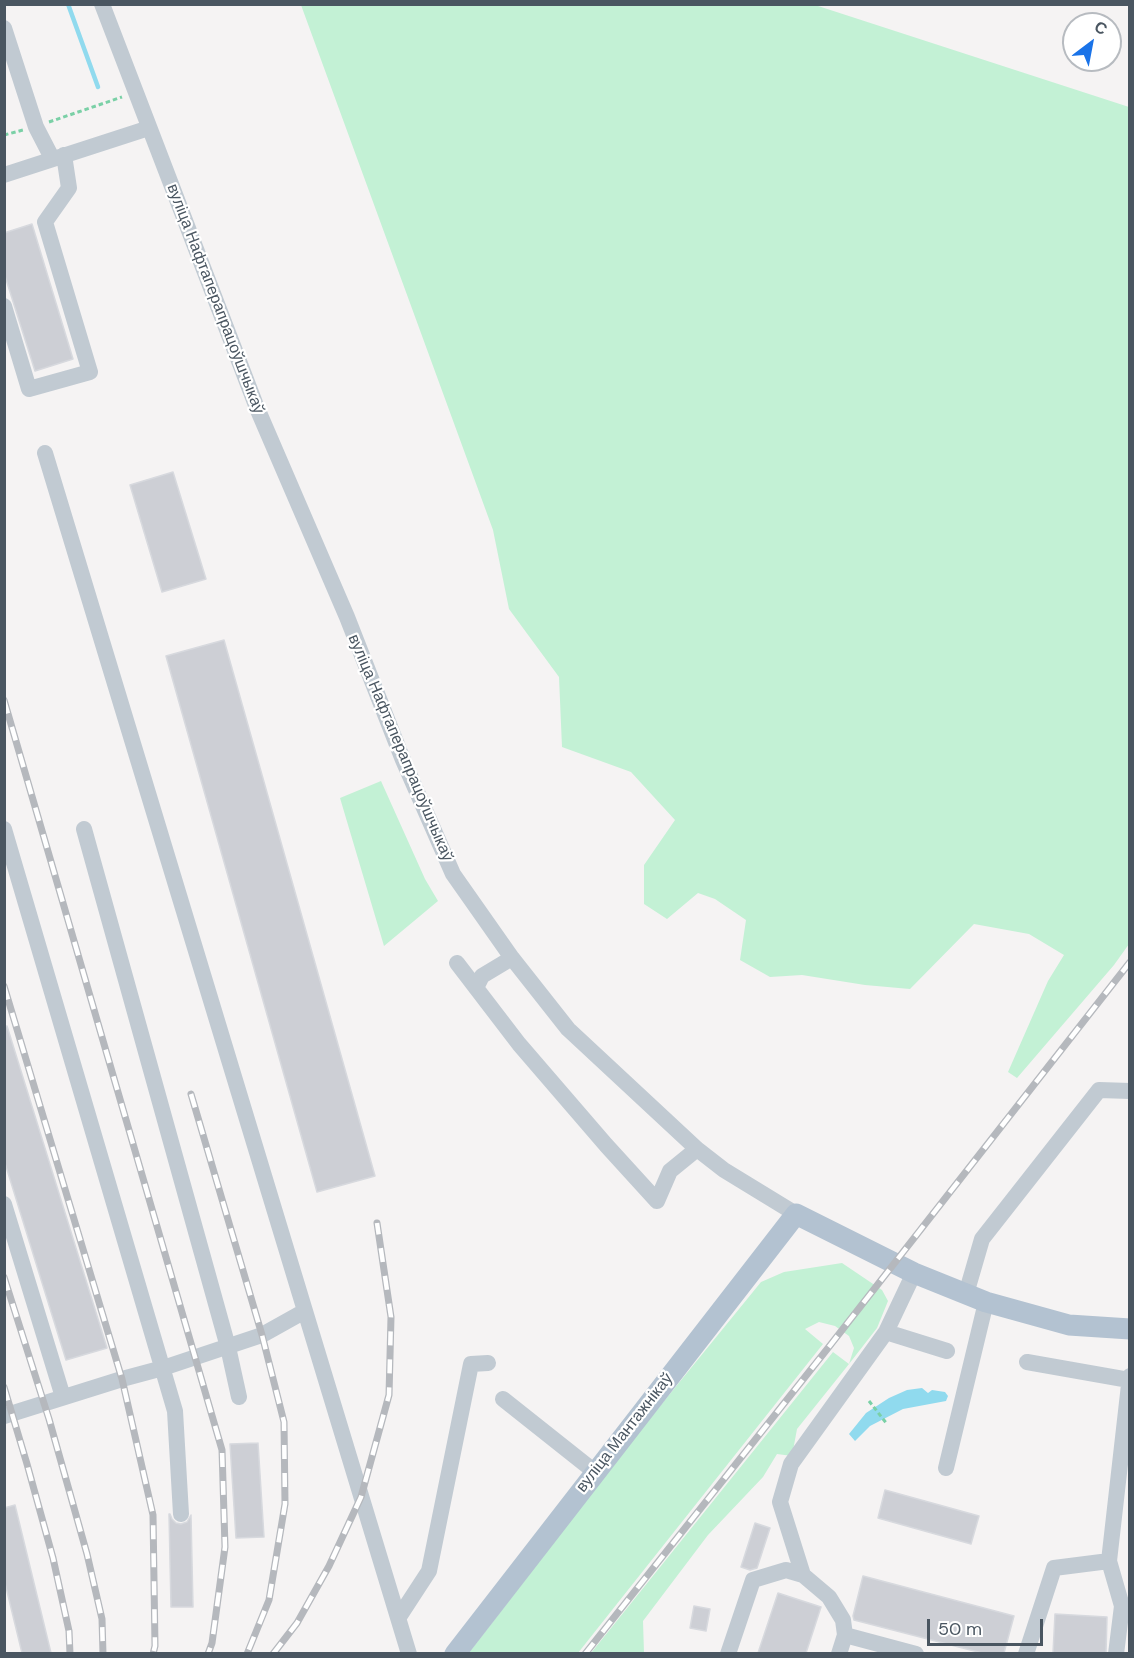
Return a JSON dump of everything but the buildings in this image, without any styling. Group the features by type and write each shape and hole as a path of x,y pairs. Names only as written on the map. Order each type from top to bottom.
{"main road":[{"name":"вуліца Нафтаперапрацоўшчыкаў","path":"796,1214 914,1273 986,1302 1069,1325 1130,1329"},
{"name":"вуліца Мантажнікаў","path":"455,1653 796,1214"}],"street":[{"name":"вуліца Нафтаперапрацоўшчыкаў","path":"102,4 257,408 347,617 407,770 453,874 512,958 568,1029 697,1149 724,1170 796,1214"},
{"path":"4,28 10,63 36,127 58,157 69,188 45,222 90,372 28,389 4,306"},
{"path":"4,175 149,128"},
{"path":"45,453 409,1653"},
{"path":"4,829 175,1411 181,1514"},
{"path":"84,829 228,1347 239,1397"},
{"path":"476,988 482,976 512,958"},
{"path":"457,963 526,1053 657,1201 670,1171 697,1149"},
{"path":"966,1294 982,1239 1099,1090 1130,1091"},
{"path":"4,1204 63,1398"},
{"path":"803,1575 780,1502 791,1464 886,1332 914,1273"},
{"path":"946,1468 986,1302"},
{"path":"4,1416 228,1347 262,1335 305,1311"},
{"path":"886,1332 947,1351"},
{"path":"1027,1362 1129,1378 1109,1561 1122,1606 1116,1653"},
{"path":"399,1617 429,1571 471,1364 488,1363"},
{"path":"503,1399 595,1472"},
{"path":"1026,1653 1054,1568 1109,1561"},
{"path":"728,1653 753,1580 786,1569 803,1575 829,1597 843,1620 844,1635 839,1653"},
{"path":"844,1635 916,1653"}],"path":[{"path":"4,135 36,127 136,92"},
{"path":"869,1401 888,1424"}],"green space":[{"path":"301,5 815,5 1129,107 1129,944 1114,965 1017,1078 1008,1072 1048,981 1064,955 1029,934 974,924 910,989 865,985 802,975 770,977 740,960 746,920 715,899 698,893 667,919 644,904 644,865 675,820 631,772 562,747 559,677 509,609 493,530"},
{"path":"381,781 425,879 438,901 384,946 340,798"},
{"path":"842,1263 882,1290 888,1301 877,1328 849,1364 854,1348 849,1336 835,1326 819,1322 805,1329 823,1344 578,1653 468,1654 634,1438 761,1282 784,1272"},
{"path":"833,1352 849,1364 797,1429 792,1456 777,1454 763,1477 708,1535 643,1621 644,1653 591,1653"}],"water":[{"path":"922,1388 928,1393 932,1390 945,1392 948,1396 946,1401 903,1409 870,1426 855,1441 849,1434 866,1413 889,1398 907,1390"}],"waterway":[{"path":"68,4 98,87"}],"railway":[{"path":"4,700 222,1450 225,1547 212,1643 208,1654"},
{"path":"585,1654 1130,962"},
{"path":"4,986 122,1379 153,1515 155,1646 153,1654"},
{"path":"191,1094 262,1335 284,1422 285,1504 269,1600 247,1654"},
{"path":"273,1654 297,1623 329,1566 361,1497 389,1395 391,1317 377,1223"},
{"path":"4,1277 49,1419 87,1554 102,1619 103,1654"},
{"path":"4,1387 53,1558 69,1631 70,1654"}]}
